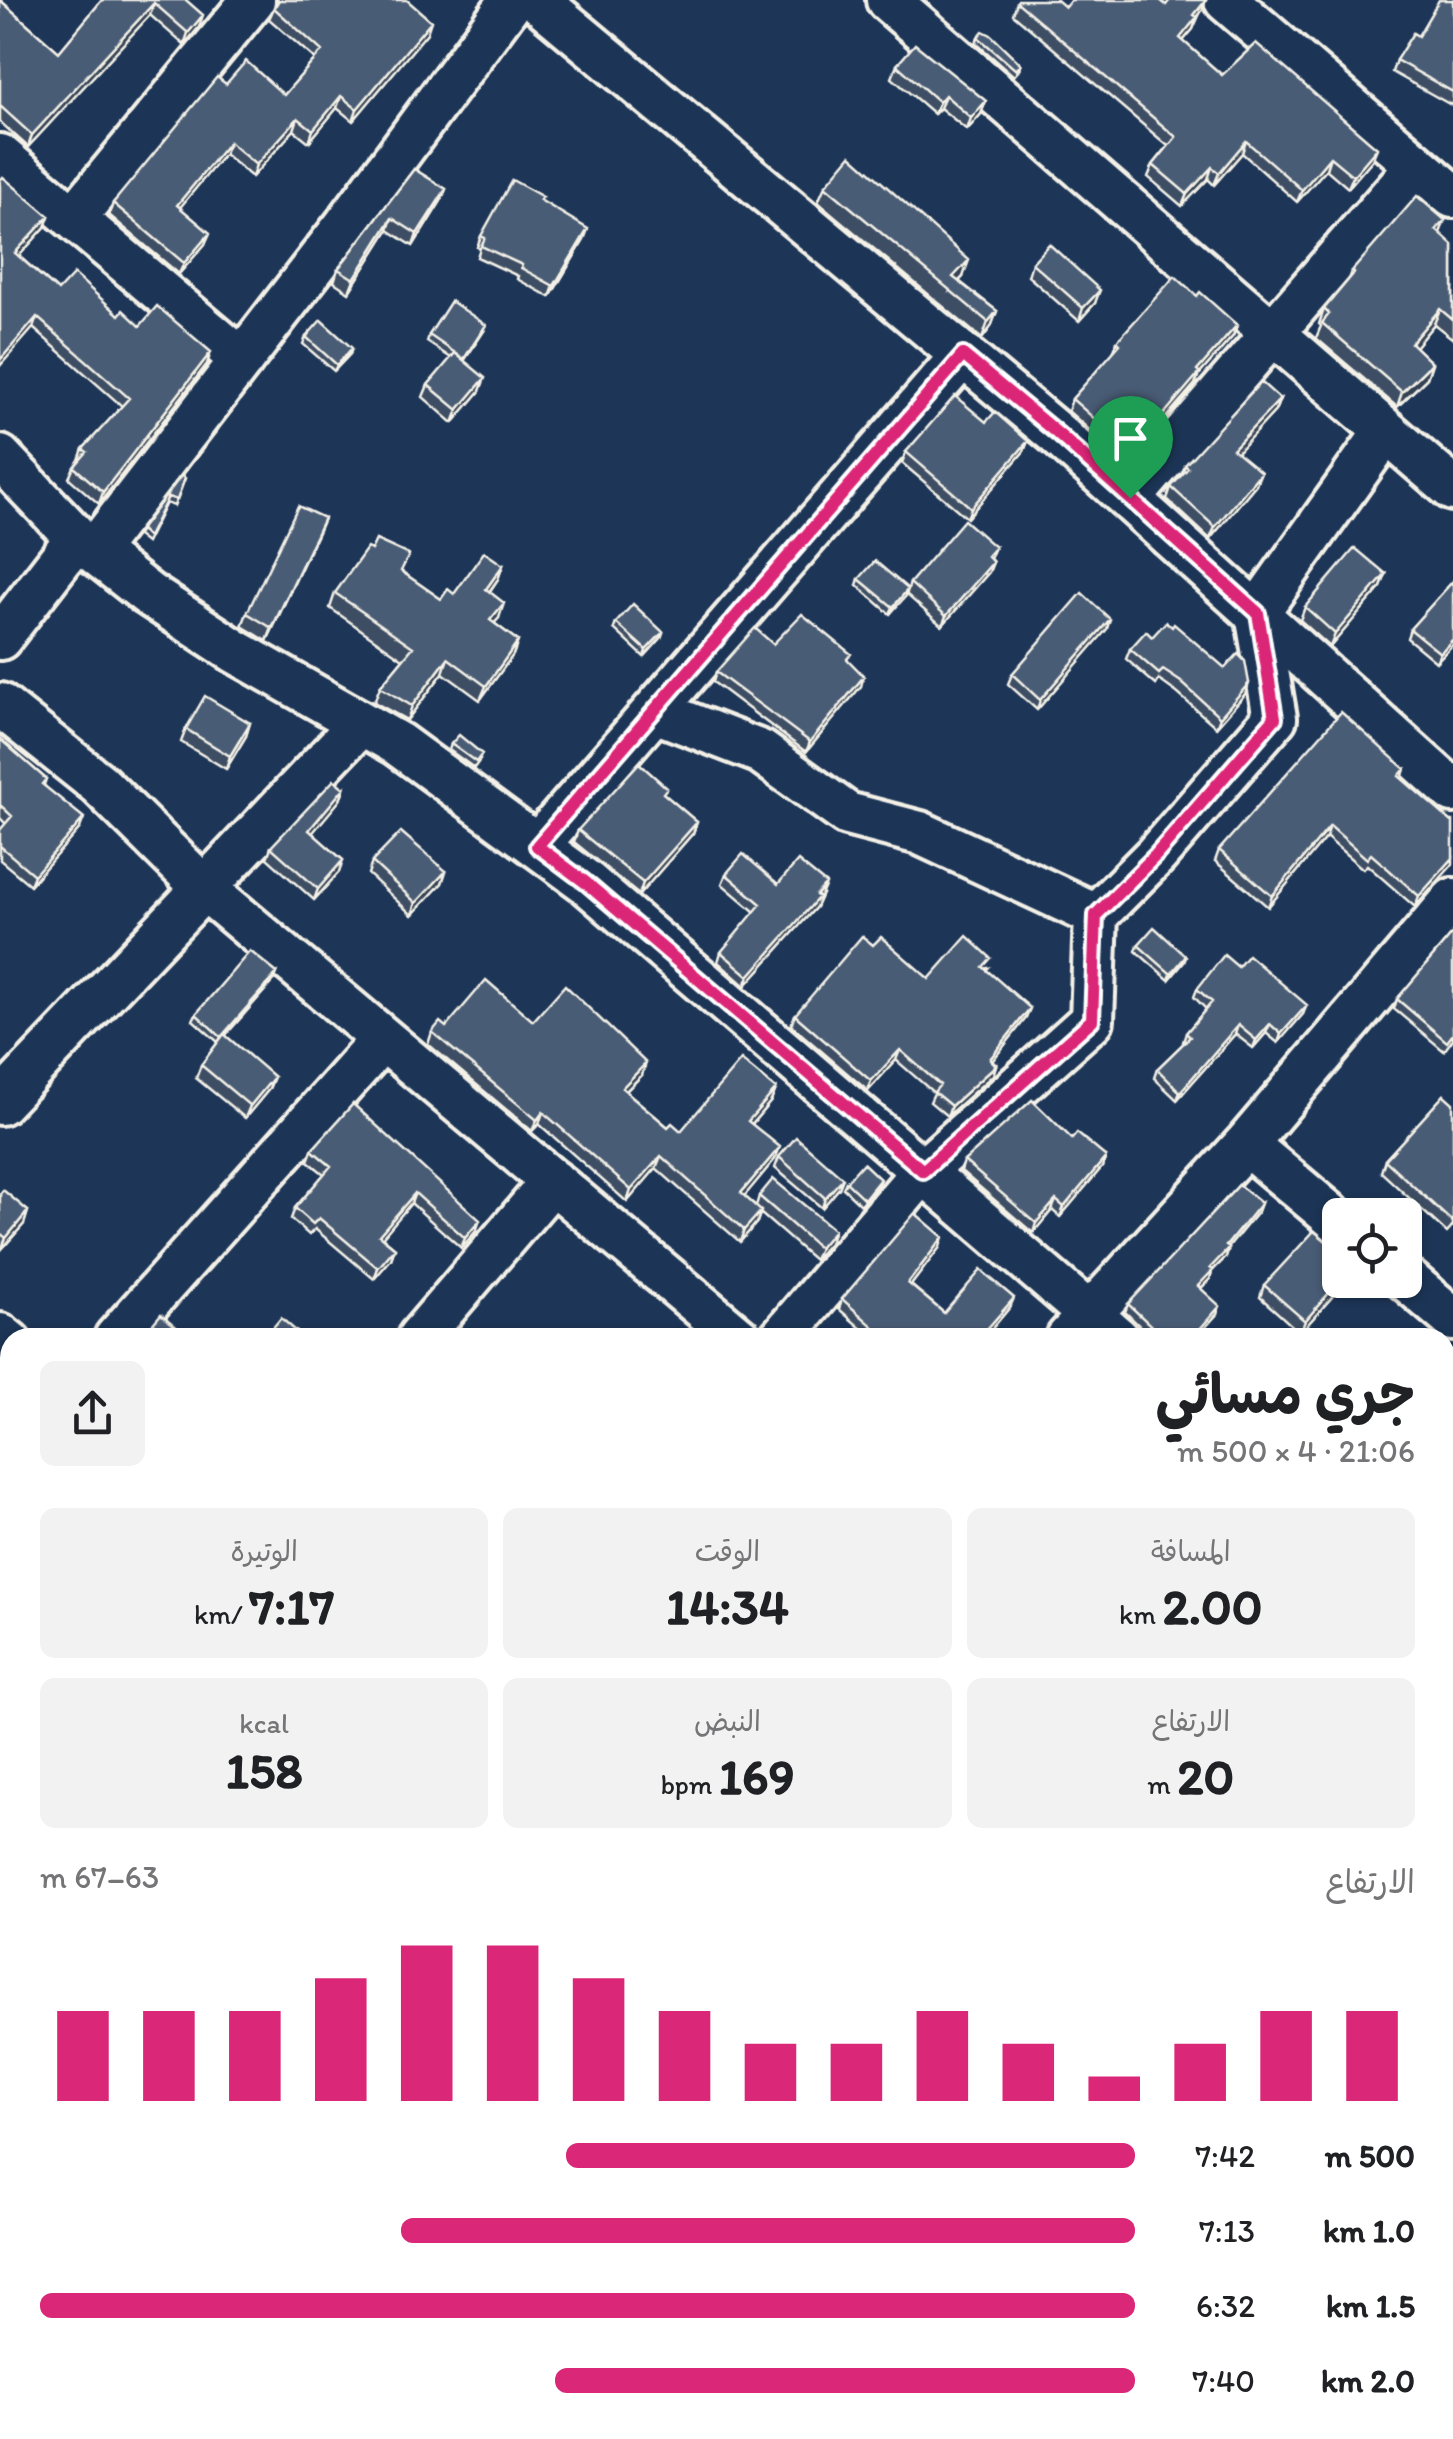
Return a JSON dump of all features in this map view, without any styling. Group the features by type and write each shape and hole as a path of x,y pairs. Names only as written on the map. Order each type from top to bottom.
{"street":[{"path":"74,218 252,0"},
{"path":"0,638 85,545 242,360 512,0"},
{"path":"537,0 1130,498 1453,791"},
{"path":"894,2 1453,488"},
{"path":"1246,6 1453,196"},
{"path":"0,156 242,360"},
{"path":"1130,498 1416,166"},
{"path":"537,846 963,355"},
{"path":"790,1328 923,1171 1092,1020 1096,915 1156,855 1275,718 1258,613 1386,431"},
{"path":"0,457 85,545 148,594 234,650 398,744 585,882 923,1171 1090,1328"},
{"path":"0,705 99,784 204,888 727,1328"},
{"path":"655,711 761,752 847,814 920,834 1096,915"},
{"path":"0,1103 361,723"},
{"path":"1092,1328 1453,900"},
{"path":"125,1328 383,1039"},
{"path":"1246,1144 1322,1208"},
{"path":"428,1328 554,1182"},
{"path":"1422,1293 1453,1319"}],"building":[{"path":"0,0 59,52 102,0 186,0 203,15 188,33 154,3 32,135 0,106"},
{"path":"279,0 407,0 431,21 357,109 341,96 313,130 298,118 256,165 229,142 177,205 210,233 184,263 113,203 217,77 226,84 246,61 284,95 322,51 274,8"},
{"path":"1018,0 1057,0 1065,7 1071,0 1160,0 1166,5 1170,0 1206,0 1180,38 1222,75 1256,43 1377,148 1353,176 1330,157 1302,190 1246,141 1219,173 1212,167 1187,194 1153,165 1176,137"},
{"path":"1439,0 1453,0 1453,92 1396,60 1413,33 1418,36"},
{"path":"983,31 1021,64 1016,70 978,37"},
{"path":"915,44 986,101 971,118 945,95 939,102 897,65"},
{"path":"851,155 969,260 953,277 997,311 988,322 825,186"},
{"path":"414,169 446,189 417,234 392,218 354,279 338,269"},
{"path":"3,177 49,216 15,253 58,291 74,274 119,315 123,310 140,326 157,306 211,352 103,492 74,467 87,452 83,449 129,398 37,317 0,360"},
{"path":"512,180 588,229 554,286 521,268 522,265 481,246 485,238 481,236"},
{"path":"1417,196 1445,220 1436,230 1453,245 1453,320 1440,309 1411,343 1432,363 1402,392 1322,323 1329,314 1324,309 1352,271"},
{"path":"1049,244 1100,290 1083,308 1032,263"},
{"path":"1175,276 1237,325 1148,433 1142,428 1125,446 1072,399"},
{"path":"451,301 486,325 464,359 429,335"},
{"path":"321,320 352,348 337,365 306,337"},
{"path":"455,353 485,378 458,410 428,385"},
{"path":"1261,382 1280,399 1233,449 1261,472 1215,527 1171,487 1188,468 1185,465"},
{"path":"955,396 986,422 995,412 1028,441 971,508 906,452"},
{"path":"181,476 185,478 177,500 168,497 148,537 140,530"},
{"path":"298,506 324,518 272,628 247,613"},
{"path":"964,520 995,547 987,556 993,562 946,616 910,583"},
{"path":"376,540 409,555 401,571 441,599 448,589 454,594 484,552 503,565 486,589 504,603 490,620 518,641 486,686 448,658 412,706 380,687 413,647 335,593"},
{"path":"1355,548 1386,574 1335,634 1305,607"},
{"path":"875,561 908,589 893,607 859,579"},
{"path":"1453,581 1453,639 1440,653 1410,629"},
{"path":"1082,593 1110,619 1040,700 1012,674"},
{"path":"633,604 663,632 646,650 616,623"},
{"path":"802,614 851,654 847,659 864,676 810,742 716,672 755,628 773,644"},
{"path":"1166,622 1172,627 1174,624 1225,668 1238,654 1245,661 1249,683 1220,717 1181,682 1163,670 1159,674 1130,649 1146,631 1152,637"},
{"path":"205,696 250,723 230,756 186,729"},
{"path":"1341,712 1405,769 1399,776 1453,820 1453,858 1419,896 1371,854 1367,859 1330,826 1272,896 1219,850"},
{"path":"459,735 482,754 476,762 451,744"},
{"path":"0,739 46,779 42,784 84,818 34,875 0,846 0,830 12,816 0,805"},
{"path":"639,763 667,788 663,793 697,822 643,883 578,830"},
{"path":"334,780 344,788 309,830 343,860 318,889 271,847"},
{"path":"401,832 446,871 416,903 372,862"},
{"path":"743,854 778,884 798,861 826,884 749,976 721,952 761,904 726,874"},
{"path":"1154,927 1186,956 1171,974 1138,945"},
{"path":"1453,933 1453,1034 1447,1042 1397,999"},
{"path":"862,936 873,945 881,937 929,979 967,936 991,958 983,967 1030,1008 990,1059 996,1065 951,1106 934,1092 940,1085 900,1050 871,1081 795,1015"},
{"path":"250,951 277,973 221,1037 196,1014"},
{"path":"1224,955 1238,967 1248,955 1307,1005 1281,1034 1270,1024 1256,1040 1238,1025 1180,1092 1157,1069 1190,1037 1186,1033 1212,1002 1197,989"},
{"path":"486,980 533,1021 565,985 646,1063 622,1088 668,1127 672,1123 681,1131 741,1060 776,1089 748,1121 780,1147 741,1193 761,1211 744,1230 661,1156 631,1190 543,1112 537,1120 432,1032 440,1022 446,1027"},
{"path":"224,1034 274,1077 250,1106 201,1065"},
{"path":"1444,1095 1453,1103 1451,1221 1385,1160"},
{"path":"1032,1100 1072,1139 1077,1133 1106,1157 1064,1207 1056,1200 1036,1223 964,1161"},
{"path":"353,1104 480,1220 465,1238 415,1193 379,1235 395,1248 378,1268 319,1218 313,1224 295,1208 331,1166 312,1150"},
{"path":"796,1137 843,1178 825,1198 779,1157"},
{"path":"863,1163 880,1179 864,1199 846,1182"},
{"path":"773,1179 834,1230 819,1248 759,1196"},
{"path":"1239,1185 1261,1203 1198,1286 1220,1306 1201,1328 1153,1328 1128,1304"},
{"path":"3,1190 28,1211 6,1238 0,1233"},
{"path":"915,1213 943,1237 908,1283 944,1313 981,1270 1014,1298 988,1328 875,1328 842,1299"},
{"path":"1314,1231 1322,1238 1325,1298 1305,1321 1264,1285"},
{"path":"161,1314 177,1328 149,1328"},
{"path":"281,1318 292,1328 273,1328"}],"route":[{"path":"963,355 1130,498 1258,613 1275,718 1156,855 1096,915 1092,1020 923,1171 585,882 537,846 963,355"}]}
